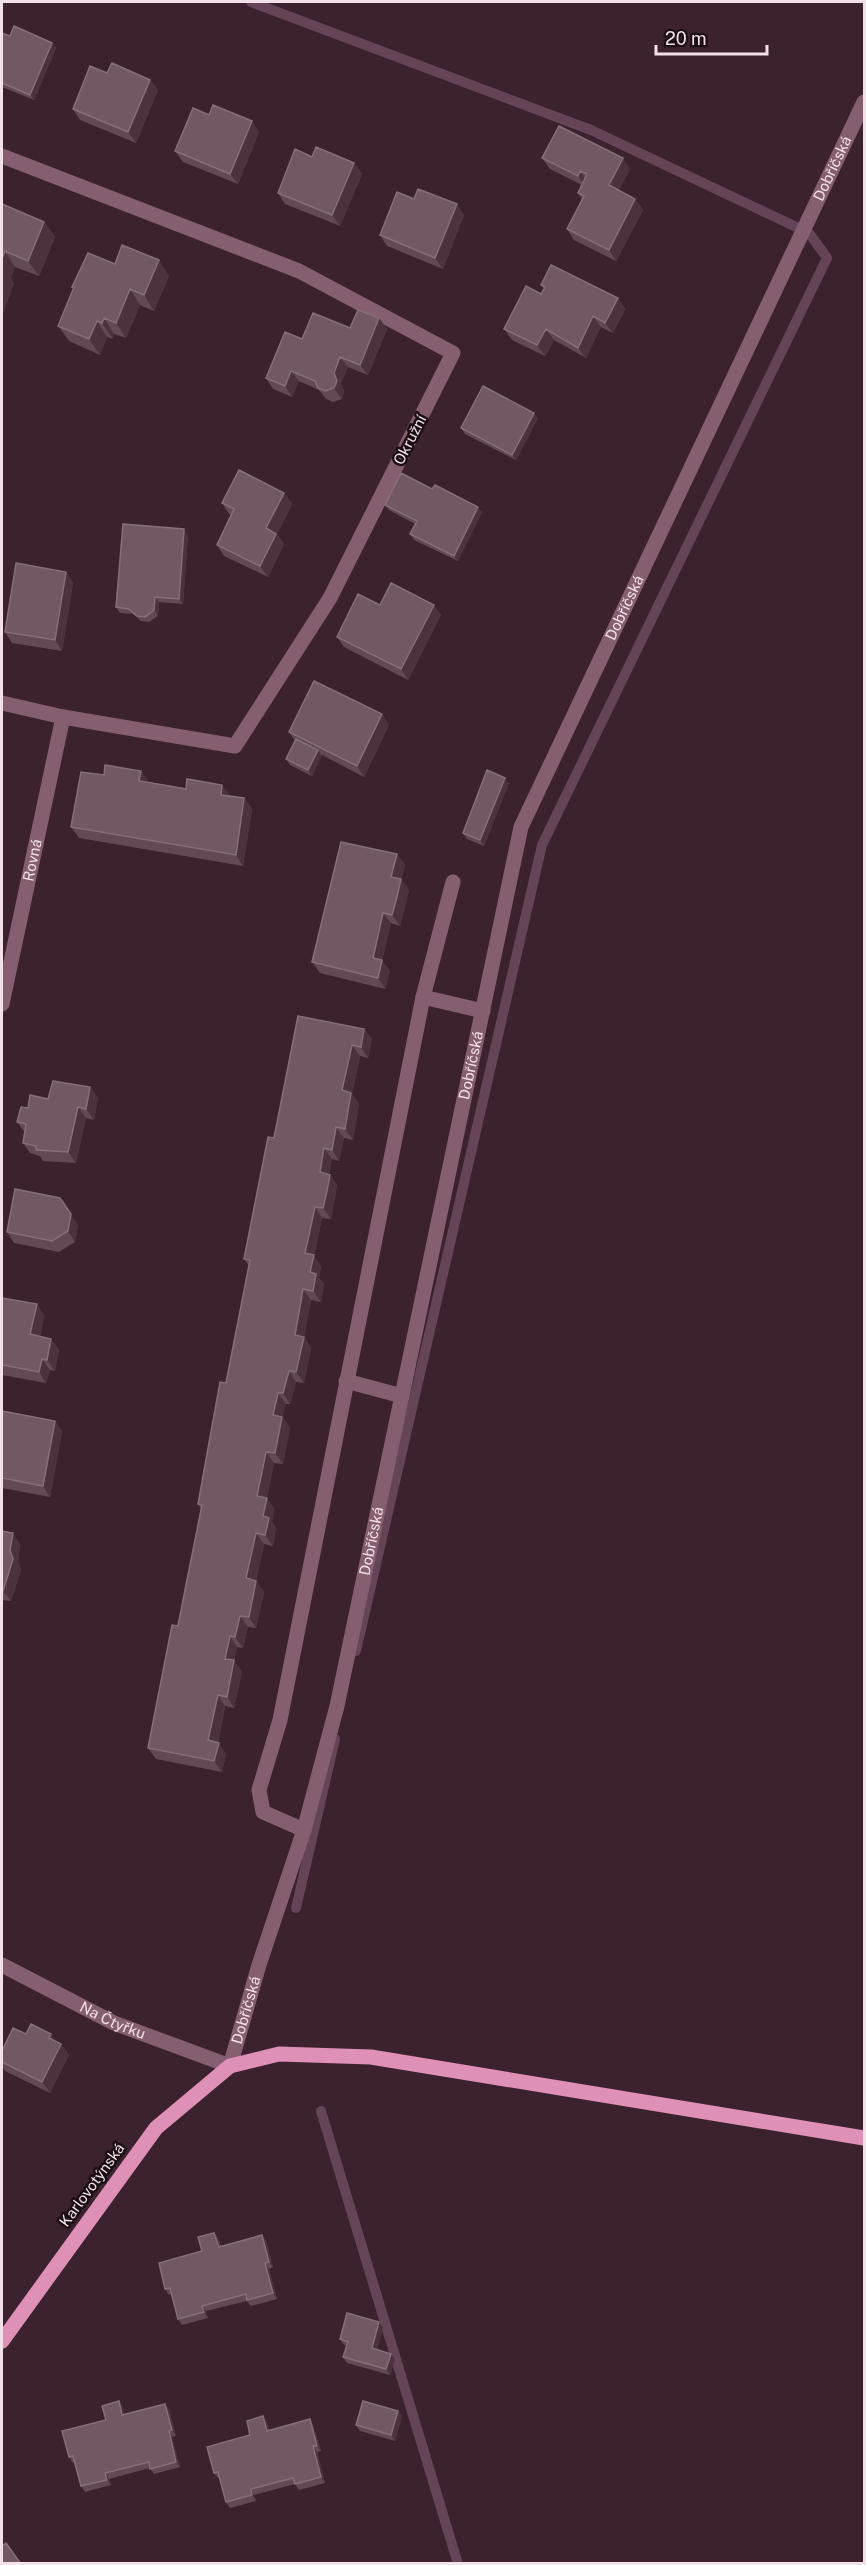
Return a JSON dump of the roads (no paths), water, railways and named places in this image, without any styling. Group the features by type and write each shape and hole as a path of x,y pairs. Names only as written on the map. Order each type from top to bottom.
{"main road":[{"path":"230,2066 279,2054 371,2057 864,2138"},
{"name":"Karlovotýnská","path":"2,2341 156,2128 230,2066"}],"street":[{"name":"Dobříčská","path":"230,2066 259,1965 304,1830 337,1706 521,827 864,102"},
{"name":"Okružní","path":"2,156 299,271 453,353 330,598 235,746 63,717 2,703"},
{"name":"Rovná","path":"2,1004 63,717"},
{"path":"304,1830 262,1812 259,1790 280,1720 423,997 453,882"},
{"path":"423,997 483,1011"},
{"path":"346,1381 402,1396"},
{"name":"Na Čtyřku","path":"2,1965 114,2023 230,2066"}],"waterway":[{"path":"251,2 591,130 809,233 827,258 542,845 356,1651"},
{"path":"296,1908 335,1739"},
{"path":"321,2111 458,2564"}]}
